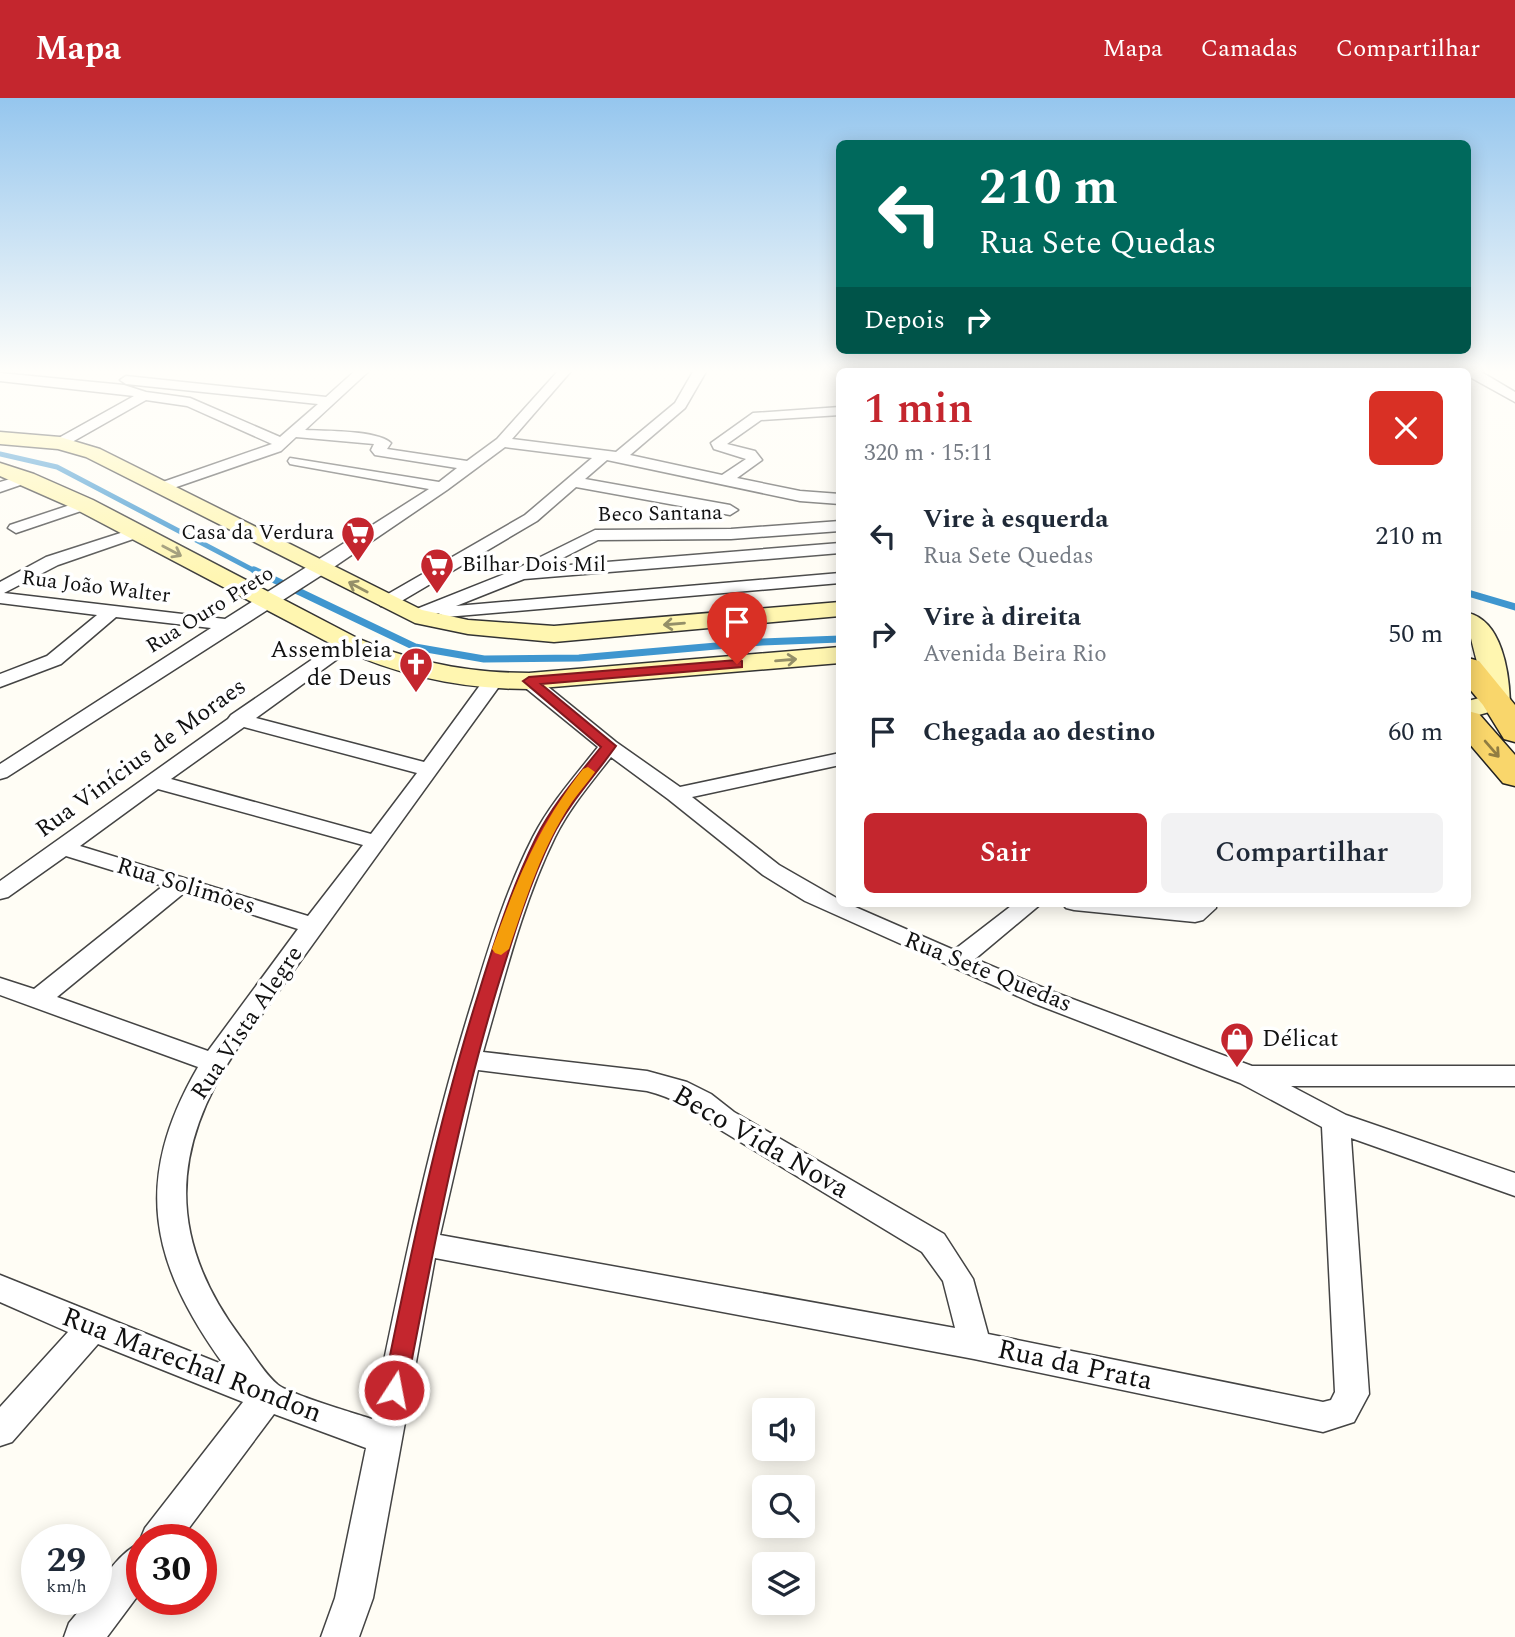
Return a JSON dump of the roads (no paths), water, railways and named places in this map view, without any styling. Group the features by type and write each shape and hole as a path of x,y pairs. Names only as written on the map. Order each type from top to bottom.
{"main road":[{"path":"1471,675 1483,706 1515,732"},
{"path":"1471,725 1515,776"}],"street":[{"path":"46,442 60,443 93,453 317,570 387,602 418,615 468,626 554,634 836,609"},
{"path":"162,487 265,452 282,442"},
{"path":"381,442 384,443 378,450 380,452 471,466"},
{"path":"502,442 611,456 787,494 835,499 832,526"},
{"name":"Rua Ouro Preto","path":"0,773 317,570 502,442"},
{"path":"387,602 503,536 630,442"},
{"path":"719,442 719,446 750,454 755,460 725,479"},
{"path":"295,461 442,486"},
{"path":"0,469 27,478 136,533 274,596 348,643 413,668 493,681 529,681 836,655"},
{"path":"0,488 27,478"},
{"path":"576,482 730,510"},
{"path":"16,528 85,505"},
{"name":"Beco Santana","path":"418,615 519,575 586,538 605,533 731,534 832,526"},
{"path":"0,589 52,561 136,533"},
{"path":"519,575 836,548"},
{"path":"418,615 836,578"},
{"name":"Rua João Walter","path":"0,598 228,625"},
{"path":"0,681 54,660 111,612"},
{"path":"1471,623 1483,637 1489,650 1496,681 1483,706"},
{"name":"Rua Vinícius de Moraes","path":"0,892 348,643"},
{"name":"Rua Vista Alegre","path":"267,1397 209,1319 186,1276 174,1233 172,1188 179,1140 192,1102 215,1063 312,925 377,842 493,681"},
{"name":"Rua Sete Quedas","path":"529,681 771,870 836,906"},
{"path":"239,719 430,769"},
{"path":"340,1637 354,1598 423,1244 467,1059 508,925 544,837 565,802 609,746"},
{"path":"676,794 836,760"},
{"path":"154,781 377,842"},
{"name":"Rua Solimões","path":"61,847 312,925"},
{"path":"38,999 181,884"},
{"name":"Rua Sete Quedas","path":"839,907 1042,997 1250,1076 1515,1076"},
{"path":"956,961 1025,907"},
{"path":"1157,907 1199,909"},
{"path":"0,986 215,1063"},
{"name":"Beco Vida Nova","path":"467,1059 647,1081 677,1089 701,1101 724,1119 933,1243 950,1264 964,1290 974,1345"},
{"path":"1250,1076 1336,1122 1515,1185"},
{"name":"Rua da Prata","path":"423,1244 974,1345 1323,1417 1342,1411 1352,1394 1336,1122"},
{"name":"Rua Marechal Rondon","path":"0,1288 92,1328 267,1397 385,1439"},
{"path":"0,1431 92,1328"},
{"path":"170,1524 267,1397"},
{"path":"83,1637 126,1581"}],"waterway":[{"path":"0,454 57,467 257,572"},
{"path":"254,570 415,647 484,659 579,658 762,642 836,639"},
{"path":"1471,594 1515,607"}],"place":[{"name":"Casa da Verdura","path":"358,563"},
{"name":"Bilhar Dois Mil","path":"437,595"},
{"name":"Assembleia de Deus","path":"416,694"},
{"name":"Délicat","path":"1237,1069"}]}
